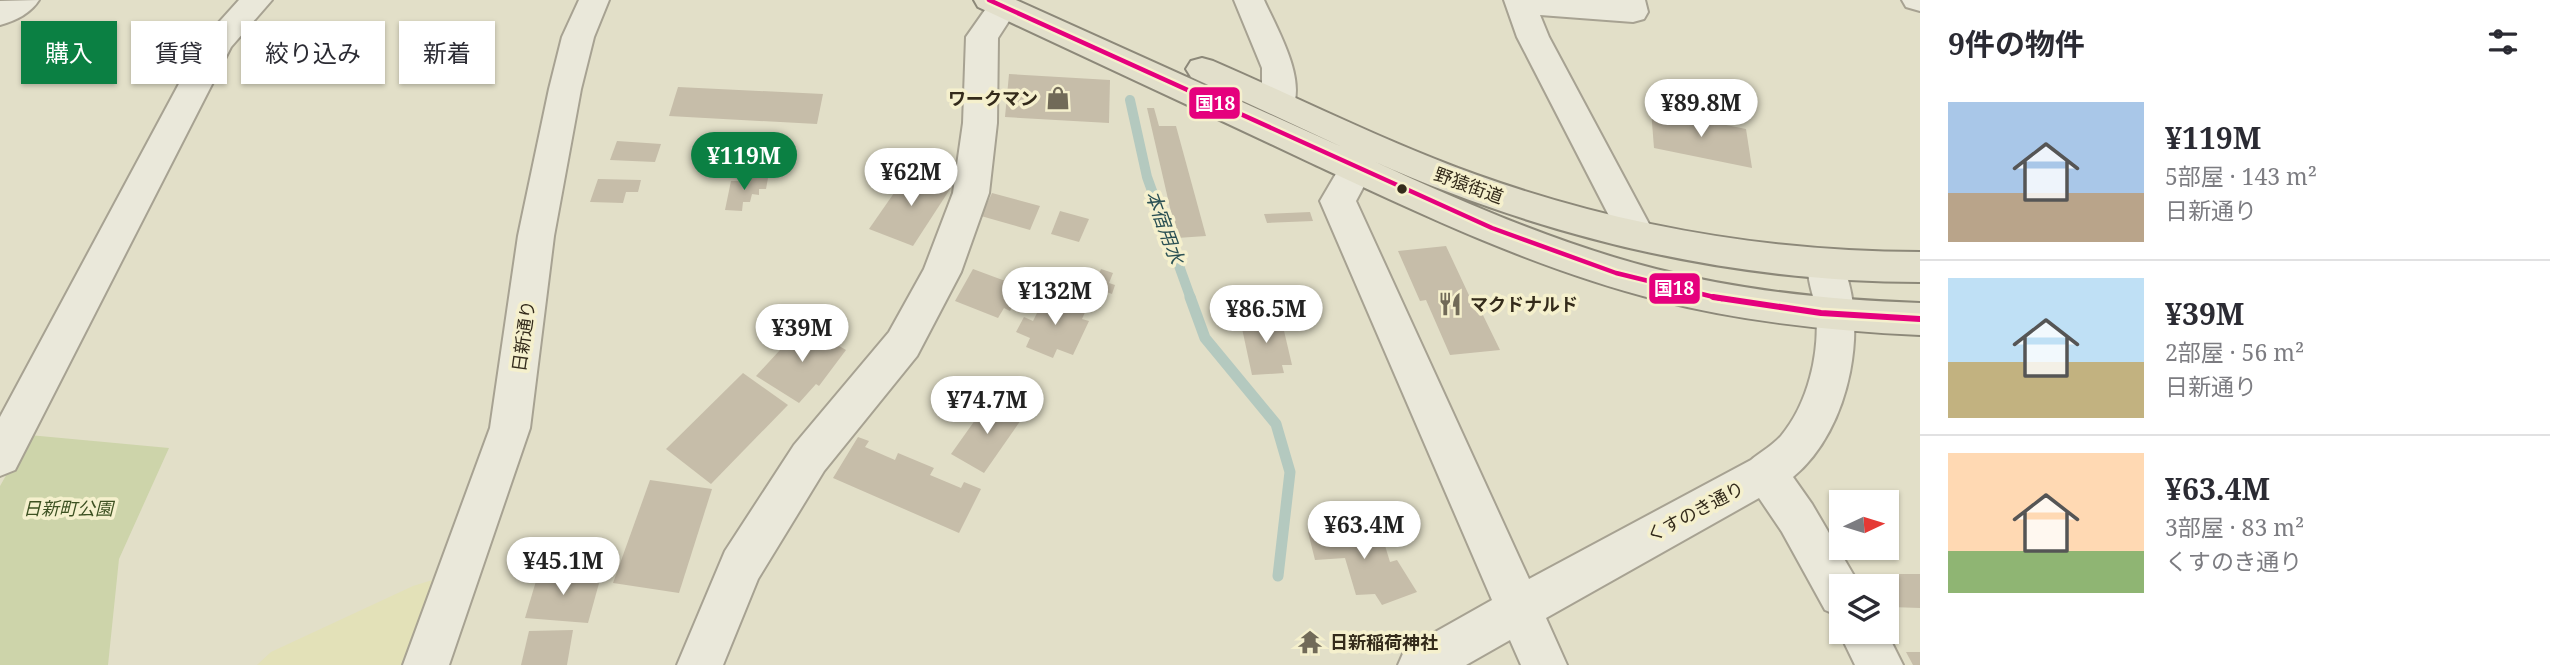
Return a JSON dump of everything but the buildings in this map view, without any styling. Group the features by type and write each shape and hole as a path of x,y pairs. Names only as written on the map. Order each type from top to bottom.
{"main road":[{"name":"野猿街道","path":"1047,0 1406,162 1536,208 1637,235 1756,257 1887,268 1920,267"},
{"name":"野猿街道","path":"996,3 1356,169 1525,243 1598,267 1726,300 1835,313 1920,319"}],"street":[{"path":"0,15 24,0"},
{"path":"0,457 218,41 257,0"},
{"name":"日新通り","path":"426,665 510,428 536,236 546,183 572,61 594,0"},
{"path":"1249,0 1278,68 1279,103"},
{"path":"1630,0 1633,12 1519,1 1533,37 1637,235"},
{"path":"700,665 741,566 809,458 902,345 942,272 971,193 980,123 982,37 996,3"},
{"path":"1356,169 1338,201 1544,665"},
{"name":"くすのき通り","path":"1421,665 1651,534 1766,473 1794,451 1812,426 1832,370 1835,313 1825,264"},
{"path":"1766,473 1797,518 1829,574"},
{"path":"1869,644 1880,665"}],"shaded area":[{"path":"439,578 406,665 257,665 271,652 413,586"}],"green space":[{"name":"日新町公園","path":"29,435 169,448 119,559 108,665 0,665 0,486"}],"waterway":[{"name":"本宿用水","path":"1130,100 1147,177 1191,299"},
{"name":"本宿用水","path":"1190,297 1205,338 1276,424 1290,472 1278,576"}],"transit line":[{"name":"国18","path":"989,0 1451,211 1574,260 1691,293 1756,305 1854,316 1920,319"}],"place":[{"name":"ワークマン","path":"1058,98"},
{"name":"マクドナルド","path":"1450,304"},
{"name":"日新稲荷神社","path":"1310,642"}]}
